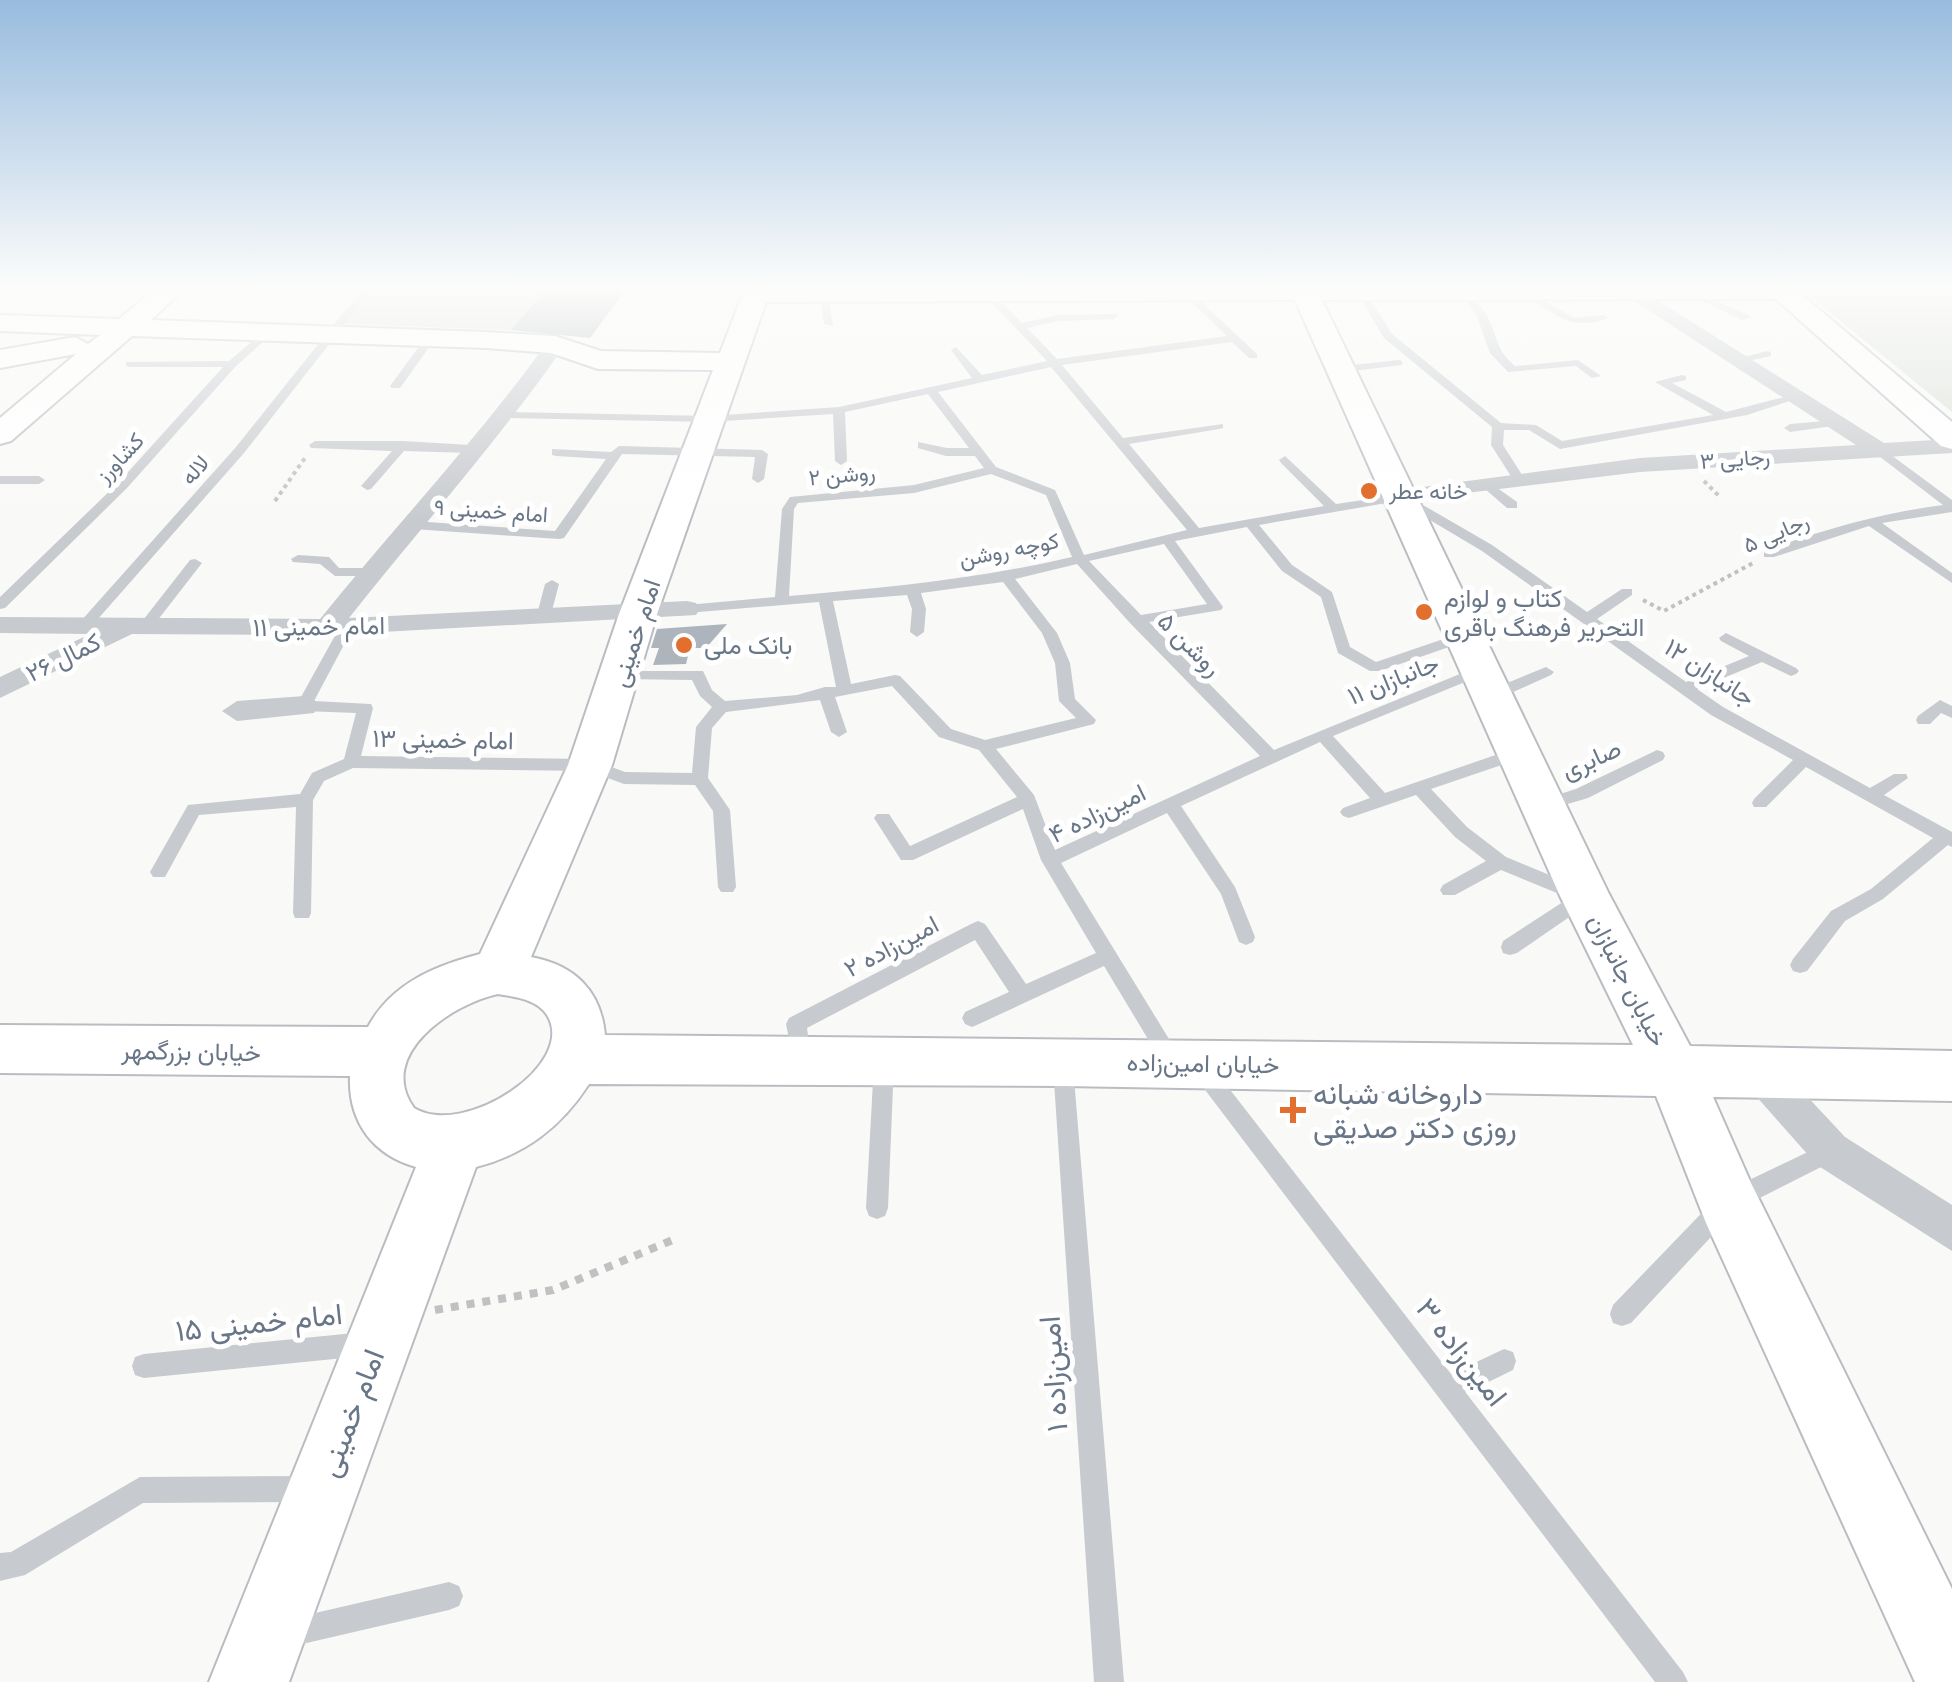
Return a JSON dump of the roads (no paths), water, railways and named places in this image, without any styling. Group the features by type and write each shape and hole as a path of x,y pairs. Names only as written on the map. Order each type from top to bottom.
{"street":[{"path":"65,366 74,369"},
{"path":"0,434 77,366"},
{"path":"337,627 374,572 470,450 506,415 540,366"},
{"name":"امام خمینی","path":"498,972 590,765 638,614 730,366"},
{"path":"1748,366 1879,450"},
{"path":"1867,366 1952,442"},
{"name":"خیابان جانبازان","path":"1344,369 1585,896 1673,1070 1728,1202 1952,1674"},
{"name":"رجایی ۳","path":"1400,497 1489,486 1516,493 1640,465 1952,442"},
{"name":"امام خمینی ۱۱","path":"0,625 337,627 638,614 687,608"},
{"name":"کمال ۲۶","path":"0,688 135,626"},
{"path":"237,711 304,706"},
{"path":"498,972 536,977 564,994 576,1012 579,1034 574,1059 552,1095 515,1126 485,1139 455,1145 420,1141 392,1126 375,1093 382,1052 408,1014 427,999 471,977 498,972"},
{"name":"خیابان بزرگمهر","path":"0,1048 382,1052"},
{"name":"خیابان امین‌زاده","path":"574,1059 801,1063 1062,1061 1952,1076"},
{"path":"1762,1075 1831,1151 1952,1230"},
{"name":"امام خمینی","path":"257,1660 455,1145"}],"lane":[{"name":"کشاورز","path":"0,605 123,485 230,366"},
{"name":"لاله","path":"85,625 240,450 304,366"},
{"path":"396,386 410,366"},
{"path":"969,366 980,380"},
{"path":"556,452 611,456 619,450 839,410 1034,366"},
{"path":"1058,366 1196,532"},
{"path":"1344,369 1367,366"},
{"path":"1425,366 1498,426 1532,427 1560,445 1722,416 1796,397"},
{"path":"1508,366 1512,370 1545,366"},
{"path":"1583,366 1596,376"},
{"path":"1682,378 1662,382 1722,416"},
{"path":"932,391 992,470"},
{"path":"839,410 841,460"},
{"path":"506,415 705,436 762,454 758,480"},
{"path":"1790,428 1836,423"},
{"path":"1120,442 1220,426"},
{"path":"1498,426 1497,446 1516,493"},
{"path":"314,444 470,450"},
{"path":"367,486 403,445"},
{"path":"922,445 946,452 978,452"},
{"path":"1879,450 1952,507"},
{"name":"امام خمینی ۹","path":"414,525 559,535 611,456"},
{"path":"1285,460 1335,510"},
{"name":"روشن ۲","path":"782,601 788,510 794,500 935,484 992,470"},
{"name":"روشن ۵","path":"992,470 1051,493 1079,559 1272,758"},
{"path":"0,480 39,480"},
{"name":"کوچه روشن","path":"687,608 913,590 1006,577 1196,532 1400,497"},
{"name":"جانبازان ۱۲","path":"1400,497 1487,548 1686,688 1949,838"},
{"name":"رجایی ۵","path":"1769,554 1871,522 1952,507"},
{"path":"1871,522 1952,578"},
{"path":"1251,523 1288,568 1327,594 1344,650 1375,668 1480,667 1546,672"},
{"path":"1135,620 1216,608 1167,539"},
{"path":"298,558 324,560 336,572 374,572"},
{"path":"135,626 195,563"},
{"path":"984,746 1088,720 1066,701 1066,670 1053,632 1006,577"},
{"path":"543,618 552,584"},
{"path":"913,590 920,609 917,632"},
{"path":"1587,619 1627,592"},
{"path":"825,597 844,687"},
{"path":"304,706 337,627"},
{"path":"1726,638 1758,658 1791,671"},
{"path":"1686,688 1758,658"},
{"name":"جانبازان ۱۱","path":"1322,734 1480,667"},
{"path":"622,674 698,675 705,692 722,707"},
{"path":"727,887 720,810 700,779 704,726 722,707 797,700 844,687 896,680 945,733 984,746 1028,799 1050,860"},
{"path":"824,692 839,732"},
{"path":"1924,720 1940,705 1952,712"},
{"name":"امام خمینی ۱۳","path":"304,706 365,708 352,762 590,765 624,778 700,779"},
{"path":"1322,734 1382,800"},
{"name":"امین‌زاده ۴","path":"1184,1063 1108,956 1050,860 1322,734"},
{"path":"1349,812 1519,753"},
{"name":"صابری","path":"1543,805 1582,794 1658,756"},
{"path":"1760,803 1804,758"},
{"path":"302,912 305,800 318,777 352,762"},
{"path":"1870,795 1900,778"},
{"path":"1420,787 1461,832 1500,862 1585,896"},
{"path":"883,818 907,855 1028,799"},
{"path":"160,872 194,808 305,800"},
{"path":"1171,804 1228,892 1246,937"},
{"path":"1800,965 1838,916 1877,894 1949,838"},
{"path":"1449,890 1500,862"},
{"path":"1510,947 1585,896"},
{"name":"امین‌زاده ۲","path":"801,1063 796,1024 978,929 1020,992"},
{"path":"972,1018 1020,992 1108,956"},
{"name":"امین‌زاده ۱","path":"1062,1061 1109,1682"},
{"path":"877,1208 884,1062"},
{"name":"امین‌زاده ۳","path":"1184,1063 1450,1388 1673,1682"},
{"path":"1622,1314 1728,1202 1831,1151"},
{"name":"امام خمینی ۱۵","path":"144,1366 384,1330"},
{"path":"1450,1388 1504,1361"},
{"path":"0,1567 15,1565 140,1490 322,1489"},
{"path":"257,1660 449,1596"}],"place":[{"name":"خانه عطر","path":"1369,491"},
{"name":"کتاب و لوازم التحریر فرهنگ باقری","path":"1424,612"},
{"name":"بانک ملی","path":"684,645"},
{"name":"داروخانه شبانه روزی دکتر صدیقی","path":"1293,1110"}]}
